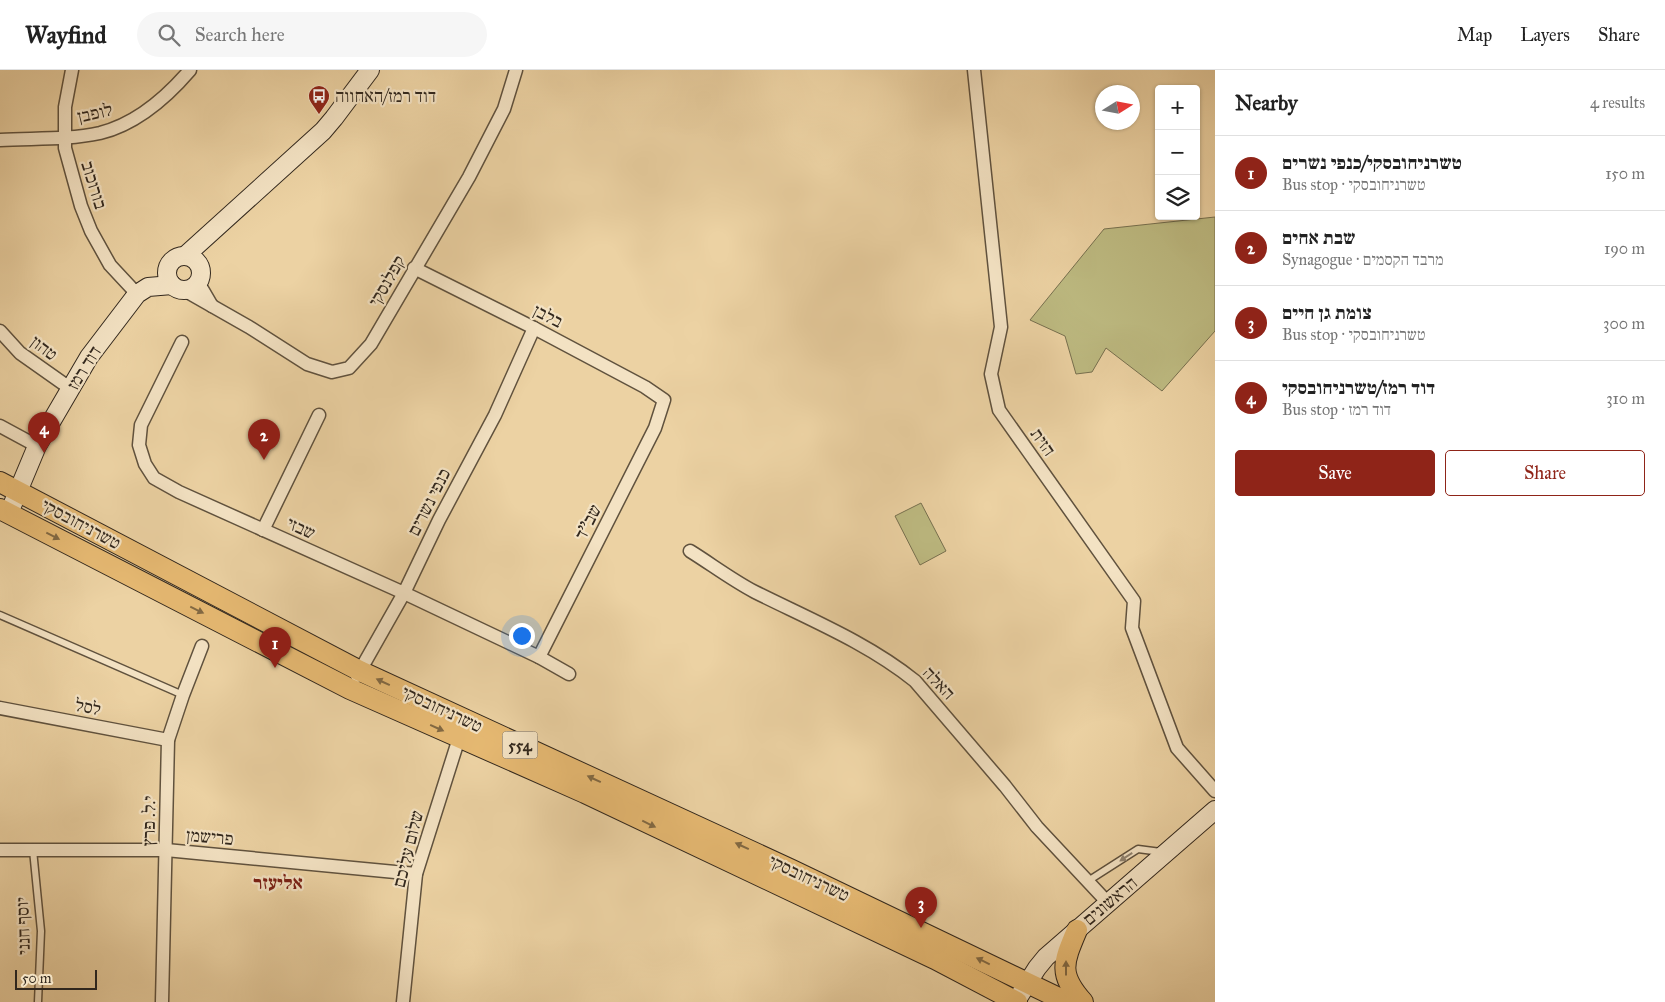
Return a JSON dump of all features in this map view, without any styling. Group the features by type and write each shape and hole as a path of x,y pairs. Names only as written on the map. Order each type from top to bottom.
{"main road":[{"name":"טשרניחובסקי","path":"0,482 360,671 792,870 1027,982"},
{"name":"טשרניחובסקי","path":"5,511 350,690 585,793 935,960 1017,1002"},
{"path":"1076,930 1064,966 1071,989 1083,1002"},
{"name":"554","path":"1027,982 1067,1002"}],"street":[{"name":"בורוכוב","path":"72,70 65,107 66,148 81,206 91,231 110,265 142,291"},
{"name":"לופבן","path":"0,140 66,137 99,133 123,125 144,113 190,70"},
{"path":"192,260 211,233 323,131 370,70"},
{"name":"הזית","path":"974,70 1001,327 991,374 999,410 1134,601 1132,628 1176,748 1215,792"},
{"name":"קפלנסקי","path":"180,282 214,308 249,327 307,364 332,372 349,368 370,344 469,177 504,108 512,71"},
{"path":"142,291 180,282 201,272 192,260 176,258 171,261 180,282"},
{"name":"בלבן","path":"414,268 534,328 645,387 664,400"},
{"name":"דוד רמז","path":"5,511 20,491 37,446 89,357 142,291"},
{"name":"כנפי נשרים","path":"350,690 404,593 439,520 495,415 534,328"},
{"name":"טהון","path":"0,331 20,353 71,389"},
{"name":"שבזי","path":"182,342 141,424 139,445 145,464 154,478 179,492 404,593 539,657 568,674"},
{"name":"שב''ד","path":"539,657 655,428 664,400"},
{"path":"263,530 319,415"},
{"path":"0,426 37,446"},
{"name":"האלה","path":"690,551 752,590 875,654 915,681 1005,786 1036,827 1108,904"},
{"name":"י.ל. פרץ","path":"162,1002 168,740 202,646"},
{"name":"לסל","path":"0,708 168,740"},
{"name":"שלום עליכם","path":"403,1002 416,874 459,738"},
{"path":"1215,792 1213,800 1215,808"},
{"name":"הראשונים","path":"1017,1002 1027,982 1046,957 1215,808"},
{"name":"פרישמן","path":"0,850 166,850 416,874"}],"lane":[{"path":"0,615 183,695"},
{"path":"1088,881 1138,849 1167,852"},
{"name":"יוסף חנני","path":"33,850 41,931 38,1002"}],"shaded area":[{"path":"1215,217 1215,331 1162,391 1106,348 1092,372 1076,374 1065,336 1030,320 1104,229"},
{"path":"921,503 946,551 920,565 895,516"}],"place":[{"name":"דוד רמז/האחווה","path":"319,115"},
{"name":"דוד רמז/טשרניחובסקי","path":"44,453"},
{"name":"שבת אחים","path":"264,460"},
{"name":"טשרניחובסקי/כנפי נשרים","path":"275,668"},
{"name":"צומת גן חיים","path":"921,928"}],"district":[{"name":"אליעזר","path":"278,882"}]}
